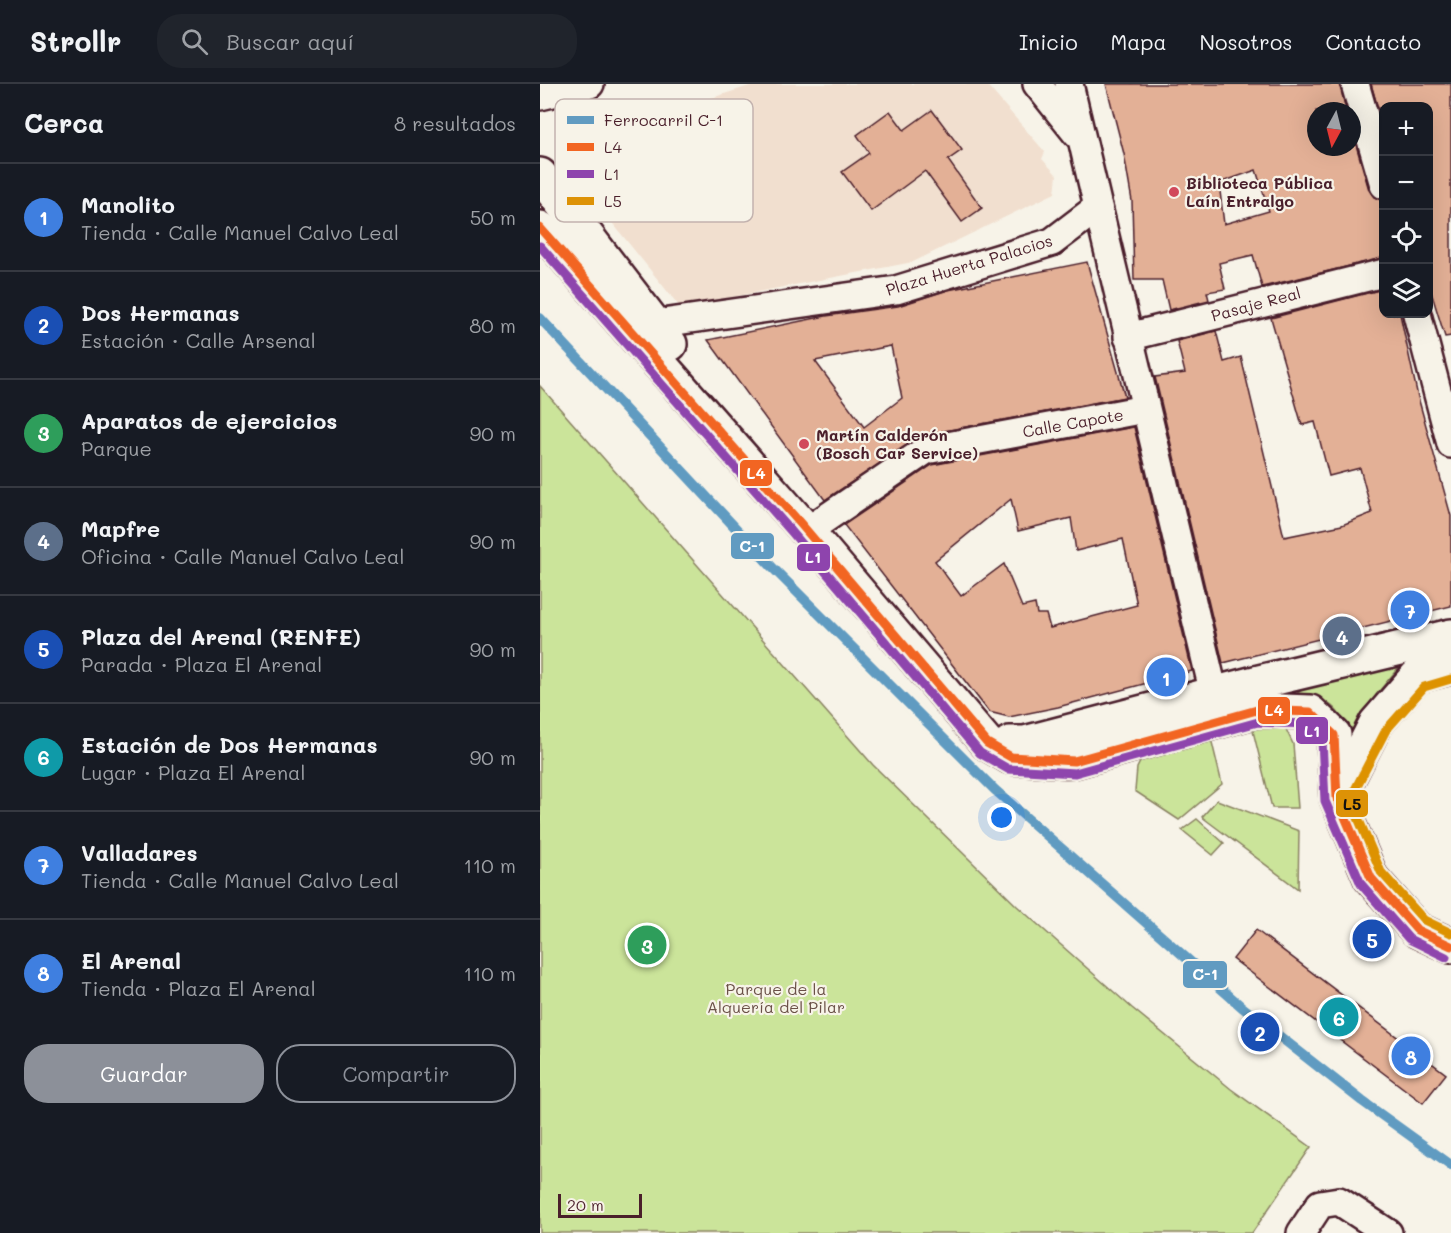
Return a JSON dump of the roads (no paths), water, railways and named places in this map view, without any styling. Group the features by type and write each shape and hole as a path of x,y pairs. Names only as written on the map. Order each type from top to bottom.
{"street":[{"path":"540,96 590,84"},
{"path":"1037,84 1082,140"},
{"path":"1069,84 1145,410"},
{"path":"1355,84 1379,171"},
{"path":"540,175 555,197"},
{"name":"Plaza Huerta Palacios","path":"640,323 896,290 1052,242 1098,207"},
{"path":"572,222 640,323 803,527 987,743 1011,757 1074,760 1257,710 1310,712 1334,735 1337,798 1371,878 1417,930 1451,946"},
{"path":"540,228 640,323"},
{"name":"Pasaje Real","path":"1128,337 1379,274"},
{"path":"1418,318 1451,444"},
{"name":"Calle Capote","path":"803,527 926,450 1145,410 1214,694"},
{"path":"987,743 1025,743 1451,636"},
{"path":"1337,798 1376,723 1417,676 1451,667"},
{"path":"1301,1233 1320,1204 1339,1202 1388,1233"}],"rail line":[{"name":"C-1","path":"540,318 772,567 995,790 1242,1007 1362,1101 1451,1165"}],"place":[{"name":"Biblioteca Pública Laín Entralgo","path":"1174,192"},
{"name":"Martín Calderón (Bosch Car Service)","path":"804,444"},
{"name":"Valladares","path":"1410,610"},
{"name":"Mapfre","path":"1342,636"},
{"name":"Manolito","path":"1166,677"},
{"name":"Plaza del Arenal (RENFE)","path":"1372,939"},
{"name":"Aparatos de ejercicios","path":"647,945"},
{"name":"Estación de Dos Hermanas","path":"1339,1017"},
{"name":"Dos Hermanas","path":"1260,1032"},
{"name":"El Arenal","path":"1411,1056"}],"park label":[{"name":"Parque de la Alquería del Pilar","path":"776,998"}]}
